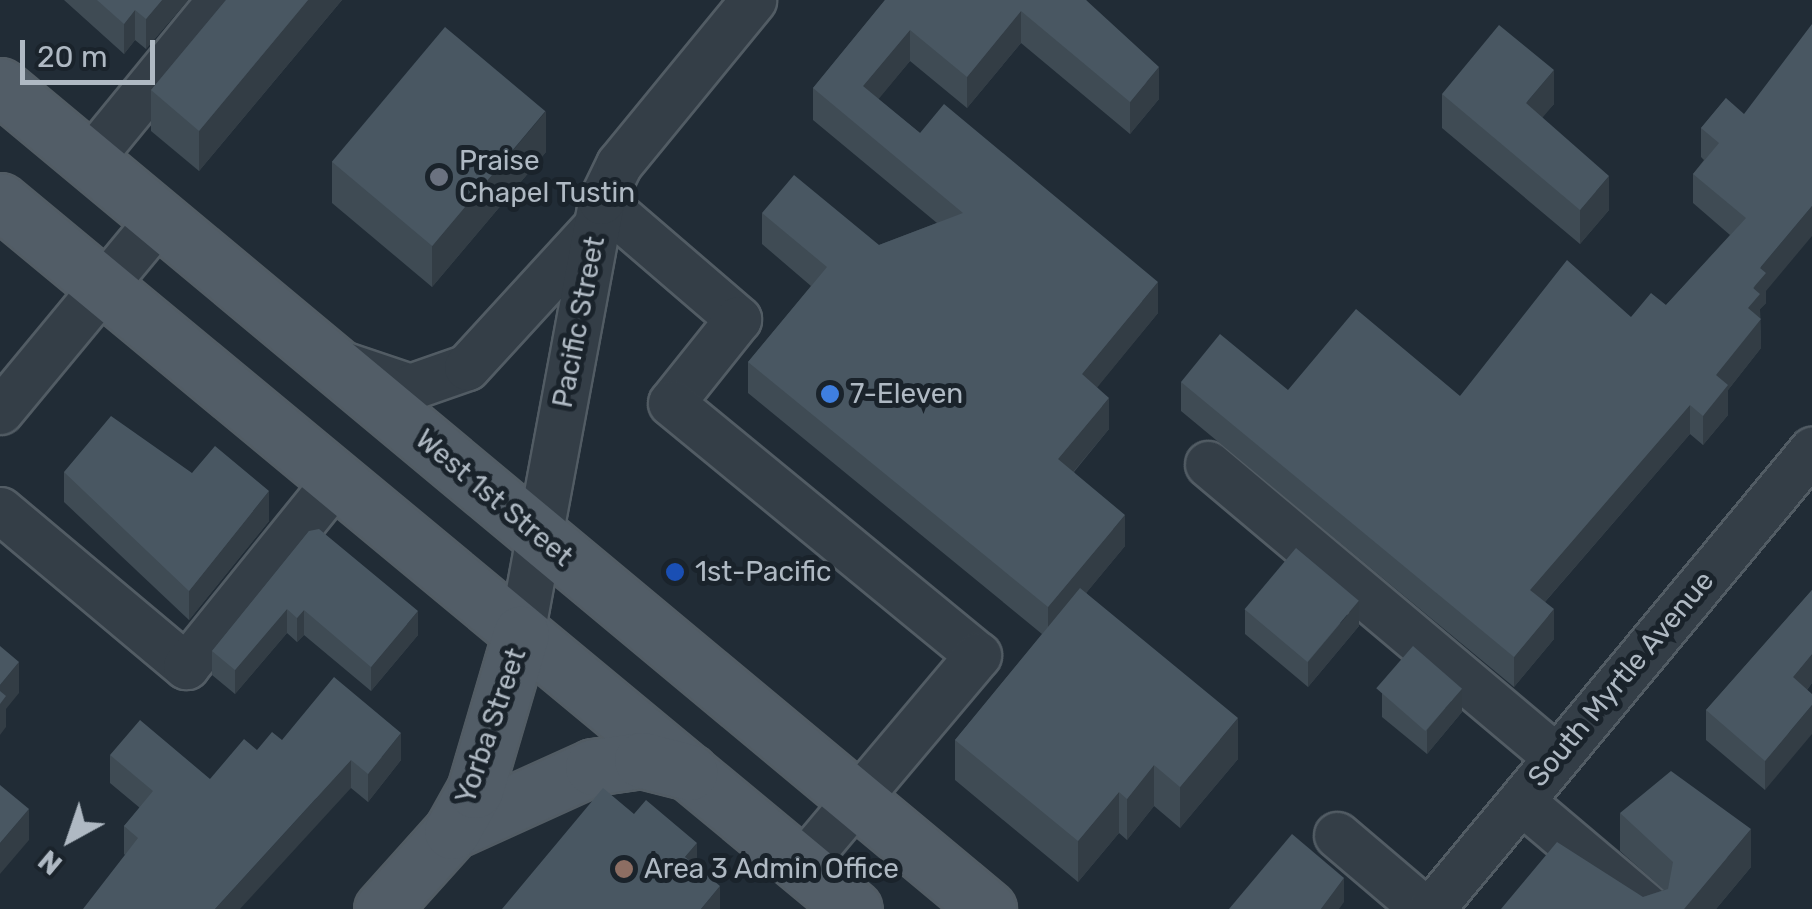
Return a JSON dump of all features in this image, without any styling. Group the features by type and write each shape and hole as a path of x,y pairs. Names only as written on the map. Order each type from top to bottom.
{"main road":[{"name":"West 1st Street","path":"0,86 988,909"},
{"path":"0,201 854,909"},
{"name":"Yorba Street","path":"382,909 452,831 474,790 522,634"},
{"path":"452,831 593,767 642,760 689,772"}],"street":[{"path":"88,160 220,0"},
{"name":"Pacific Street","path":"522,634 599,213 627,153 753,0"},
{"path":"324,356 410,387 446,378 507,330 599,213 738,318 671,402 978,655 801,865"},
{"path":"2,405 158,219"},
{"name":"South Myrtle Avenue","path":"1427,909 1812,450"},
{"path":"1208,464 1556,758"},
{"path":"0,510 186,666 336,480"},
{"path":"1521,801 1649,909"},
{"path":"1337,835 1427,909"}],"building":[{"path":"97,0 162,0 146,19 135,10 124,24"},
{"path":"226,0 308,0 199,131 151,90"},
{"path":"885,0 1086,0 1159,67 1130,102 1021,11 967,77 910,30 863,86 920,133 944,104 1158,282 1082,374 1109,398 1058,459 1125,515 1048,607 748,362 827,267 762,213 794,175 879,245 963,213 813,88"},
{"path":"1812,24 1812,206 1760,268 1766,273 1753,288 1760,294 1748,308 1761,319 1716,375 1728,385 1703,416 1690,405 1530,590 1554,609 1514,657 1181,382 1220,334 1288,390 1356,309 1460,396 1567,260 1631,317 1651,293 1666,305 1746,218 1693,174 1719,143 1701,128 1726,98 1744,114"},
{"path":"1499,25 1554,70 1526,103 1609,176 1580,210 1442,94"},
{"name":"Praise Chapel Tustin","path":"445,27 545,111 432,246 332,162"},
{"path":"111,416 192,473 215,446 269,491 189,591 64,472"},
{"path":"319,529 418,611 371,667 304,610 297,618 287,609 235,670 212,651 309,531"},
{"path":"1296,548 1359,601 1307,662 1245,609"},
{"path":"1080,588 1238,718 1180,787 1154,765 1127,799 1119,792 1078,841 955,740"},
{"path":"1812,590 1812,654 1793,677 1812,694 1812,705 1765,761 1706,710"},
{"path":"0,646 19,662 0,685"},
{"path":"1413,646 1462,689 1425,731 1376,688"},
{"path":"334,677 401,733 368,774 351,760 215,909 83,909 138,838 124,826 153,791 110,755 140,720 210,779 244,739 257,750 272,732 282,740"},
{"path":"1671,771 1751,829 1684,909 1501,909 1557,842 1643,897 1668,889 1673,862 1620,813"},
{"path":"0,785 29,809 0,843"},
{"path":"603,788 634,814 646,800 697,843 685,857 720,886 701,909 502,909"},
{"path":"1292,834 1344,878 1321,909 1229,909"}],"place":[{"name":"Praise Chapel Tustin","path":"439,177"},
{"name":"7-Eleven","path":"830,394"},
{"name":"1st-Pacific","path":"675,572"},
{"name":"Area 3 Admin Office","path":"624,869"}]}
